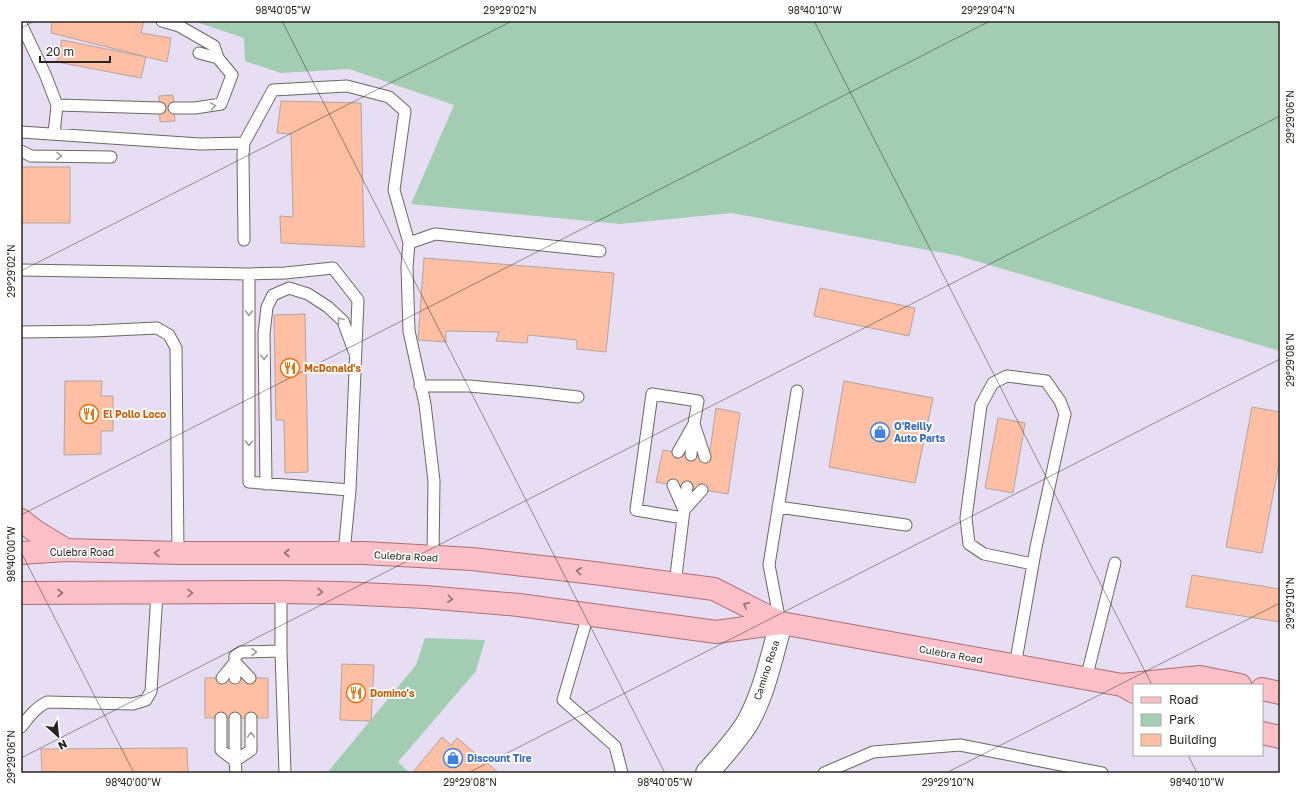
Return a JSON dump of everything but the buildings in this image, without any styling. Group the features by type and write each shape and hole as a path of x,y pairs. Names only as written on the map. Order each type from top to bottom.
{"main road":[{"path":"21,520 34,531 66,550"},
{"name":"Culebra Road","path":"21,553 66,550 178,553 344,553 472,559 594,572 714,589 781,623 1086,679 1128,689"},
{"name":"Culebra Road","path":"21,593 340,593 425,597 518,605 716,632 781,623"},
{"name":"Culebra Road","path":"1158,684 1200,677 1235,684"},
{"path":"1263,689 1280,693"},
{"path":"1263,733 1280,737"}],"street":[{"name":"Camino Rosa","path":"707,773 749,720 763,685 781,623"}],"lane":[{"path":"162,21 179,26 214,46 218,58 232,75 221,104 195,108 174,108"},
{"path":"22,23 57,105 54,134"},
{"path":"199,53 218,58"},
{"path":"244,240 244,143 273,90 347,86 389,97 405,111 394,190 409,243 407,267 409,331 427,418 434,482 432,557"},
{"path":"57,105 160,108"},
{"path":"21,132 200,144 244,143"},
{"path":"21,151 31,156 111,157"},
{"path":"409,243 435,234 600,251"},
{"path":"21,270 249,274 285,273 333,268 358,300 350,490 344,553"},
{"path":"249,274 249,482 350,490"},
{"path":"266,484 264,334 267,307 273,295 289,288 308,294 328,307 343,321 356,356"},
{"path":"21,332 157,328 169,335 176,348 178,553"},
{"path":"1015,666 1033,564 1065,414 1060,401 1046,382 1007,376 993,383 981,405 966,518 969,544 984,554 1033,564"},
{"path":"420,386 469,386 578,397"},
{"path":"781,623 769,565 797,391"},
{"path":"683,514 636,510 652,394 698,401 691,455"},
{"path":"678,452 694,424"},
{"path":"694,424 705,457"},
{"path":"673,485 683,514"},
{"path":"675,584 687,487"},
{"path":"683,514 702,490"},
{"path":"778,508 906,525"},
{"path":"1086,679 1115,563"},
{"path":"281,592 281,651 285,773"},
{"path":"21,727 39,706 47,702 133,704 146,700 151,691 157,593"},
{"path":"588,615 563,700 615,746 622,773"},
{"path":"235,678 235,656 241,652 281,651"},
{"path":"236,662 250,678"},
{"path":"222,678 236,662"},
{"path":"221,718 221,750 235,762"},
{"path":"234,718 236,773"},
{"path":"235,762 251,750 251,718"},
{"path":"824,773 873,752 960,745 1102,773"}],"shaded area":[{"path":"21,21 206,21 455,105 1280,351 1280,773 21,773"}],"green space":[{"path":"193,21 1280,21 1280,351 959,256 732,213 620,224 411,204 454,105 349,69 281,73 245,61 244,38"},
{"path":"425,638 485,640 476,671 398,762 410,773 327,773 416,665"}],"place":[{"name":"McDonald's","path":"290,368"},
{"name":"El Pollo Loco","path":"89,414"},
{"name":"O'Reilly Auto Parts","path":"880,432"},
{"name":"Domino's","path":"356,693"},
{"name":"Discount Tire","path":"453,758"}]}
